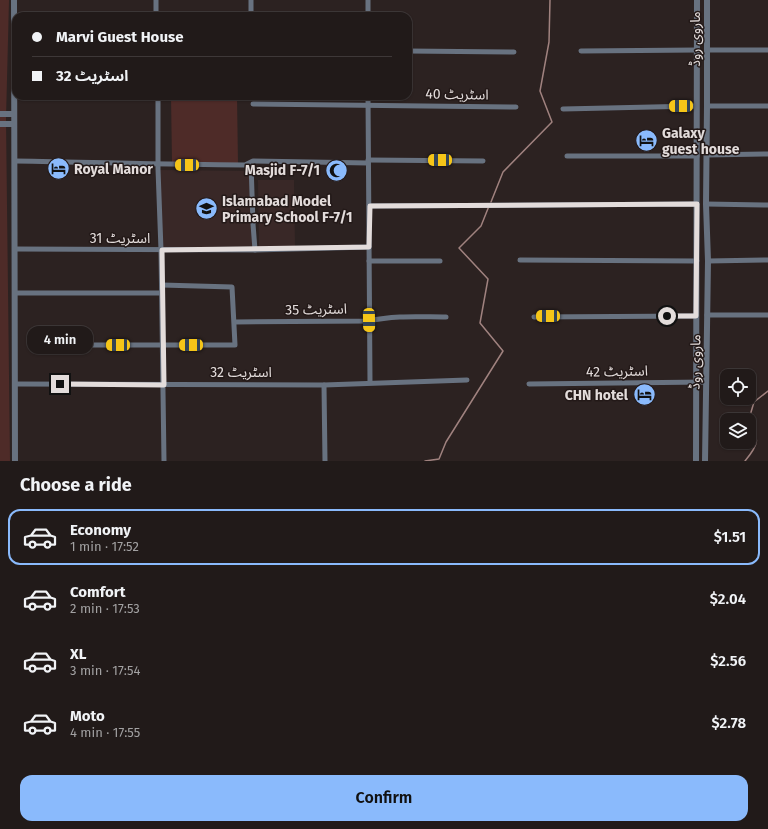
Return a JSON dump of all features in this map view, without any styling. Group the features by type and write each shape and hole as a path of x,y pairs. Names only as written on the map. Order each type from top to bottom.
{"street":[{"path":"14,0 14,12"},
{"path":"156,0 156,12"},
{"path":"251,0 252,12"},
{"path":"368,0 368,12"},
{"name":"ماروی روڈ","path":"696,461 697,0"},
{"name":"ماروی روڈ","path":"706,461 708,261 706,204 707,0"},
{"path":"581,51 768,50"},
{"path":"412,51 514,52"},
{"path":"14,100 16,249 15,461"},
{"path":"158,100 158,165 162,250 164,461"},
{"path":"368,100 370,206 370,382"},
{"name":"اسٹریٹ 40","path":"253,104 516,107"},
{"path":"563,108 768,106"},
{"path":"0,114 14,114"},
{"path":"0,124 14,124"},
{"path":"567,156 697,156 768,154"},
{"path":"15,161 158,165 245,165 253,161 483,161"},
{"path":"251,163 255,250"},
{"path":"370,206 768,205"},
{"name":"اسٹریٹ 31","path":"16,249 255,250 369,247"},
{"path":"370,260 440,261"},
{"path":"520,260 768,260"},
{"path":"73,345 235,345 232,287 162,285"},
{"path":"15,293 162,293"},
{"path":"534,317 768,315"},
{"name":"اسٹریٹ 35","path":"235,322 369,320 385,317 405,316 446,317"},
{"name":"اسٹریٹ 32","path":"15,384 324,385 370,382 466,380"},
{"name":"اسٹریٹ 42","path":"529,384 706,382"},
{"path":"324,385 326,461"}],"shaded area":[{"path":"0,0 9,0 6,119 10,461 0,461"},
{"path":"171,100 237,100 238,164 172,163"},
{"name":"Islamabad Model Primary School F-7/1","path":"160,170 253,171 253,246 162,248"},
{"path":"258,180 294,180 295,247 259,247"}],"waterway":[{"path":"491,202 503,172 552,122 540,91 549,42 550,0"},
{"path":"425,461 439,459 446,442 503,351 480,323 488,279 459,248 481,226 489,206"},
{"path":"745,461 753,450 756,441 755,432 749,419 754,402 768,391"}],"place":[{"name":"Galaxy guest house","path":"646,141"},
{"name":"Royal Manor","path":"59,169"},
{"name":"Masjid F-7/1","path":"336,170"},
{"name":"Islamabad Model Primary School F-7/1","path":"207,209"},
{"name":"CHN hotel","path":"644,395"}],"route":[{"path":"60,384 164,385 162,345 162,250 269,250 369,247 370,206 487,204 697,204 696,316 667,316"}]}
